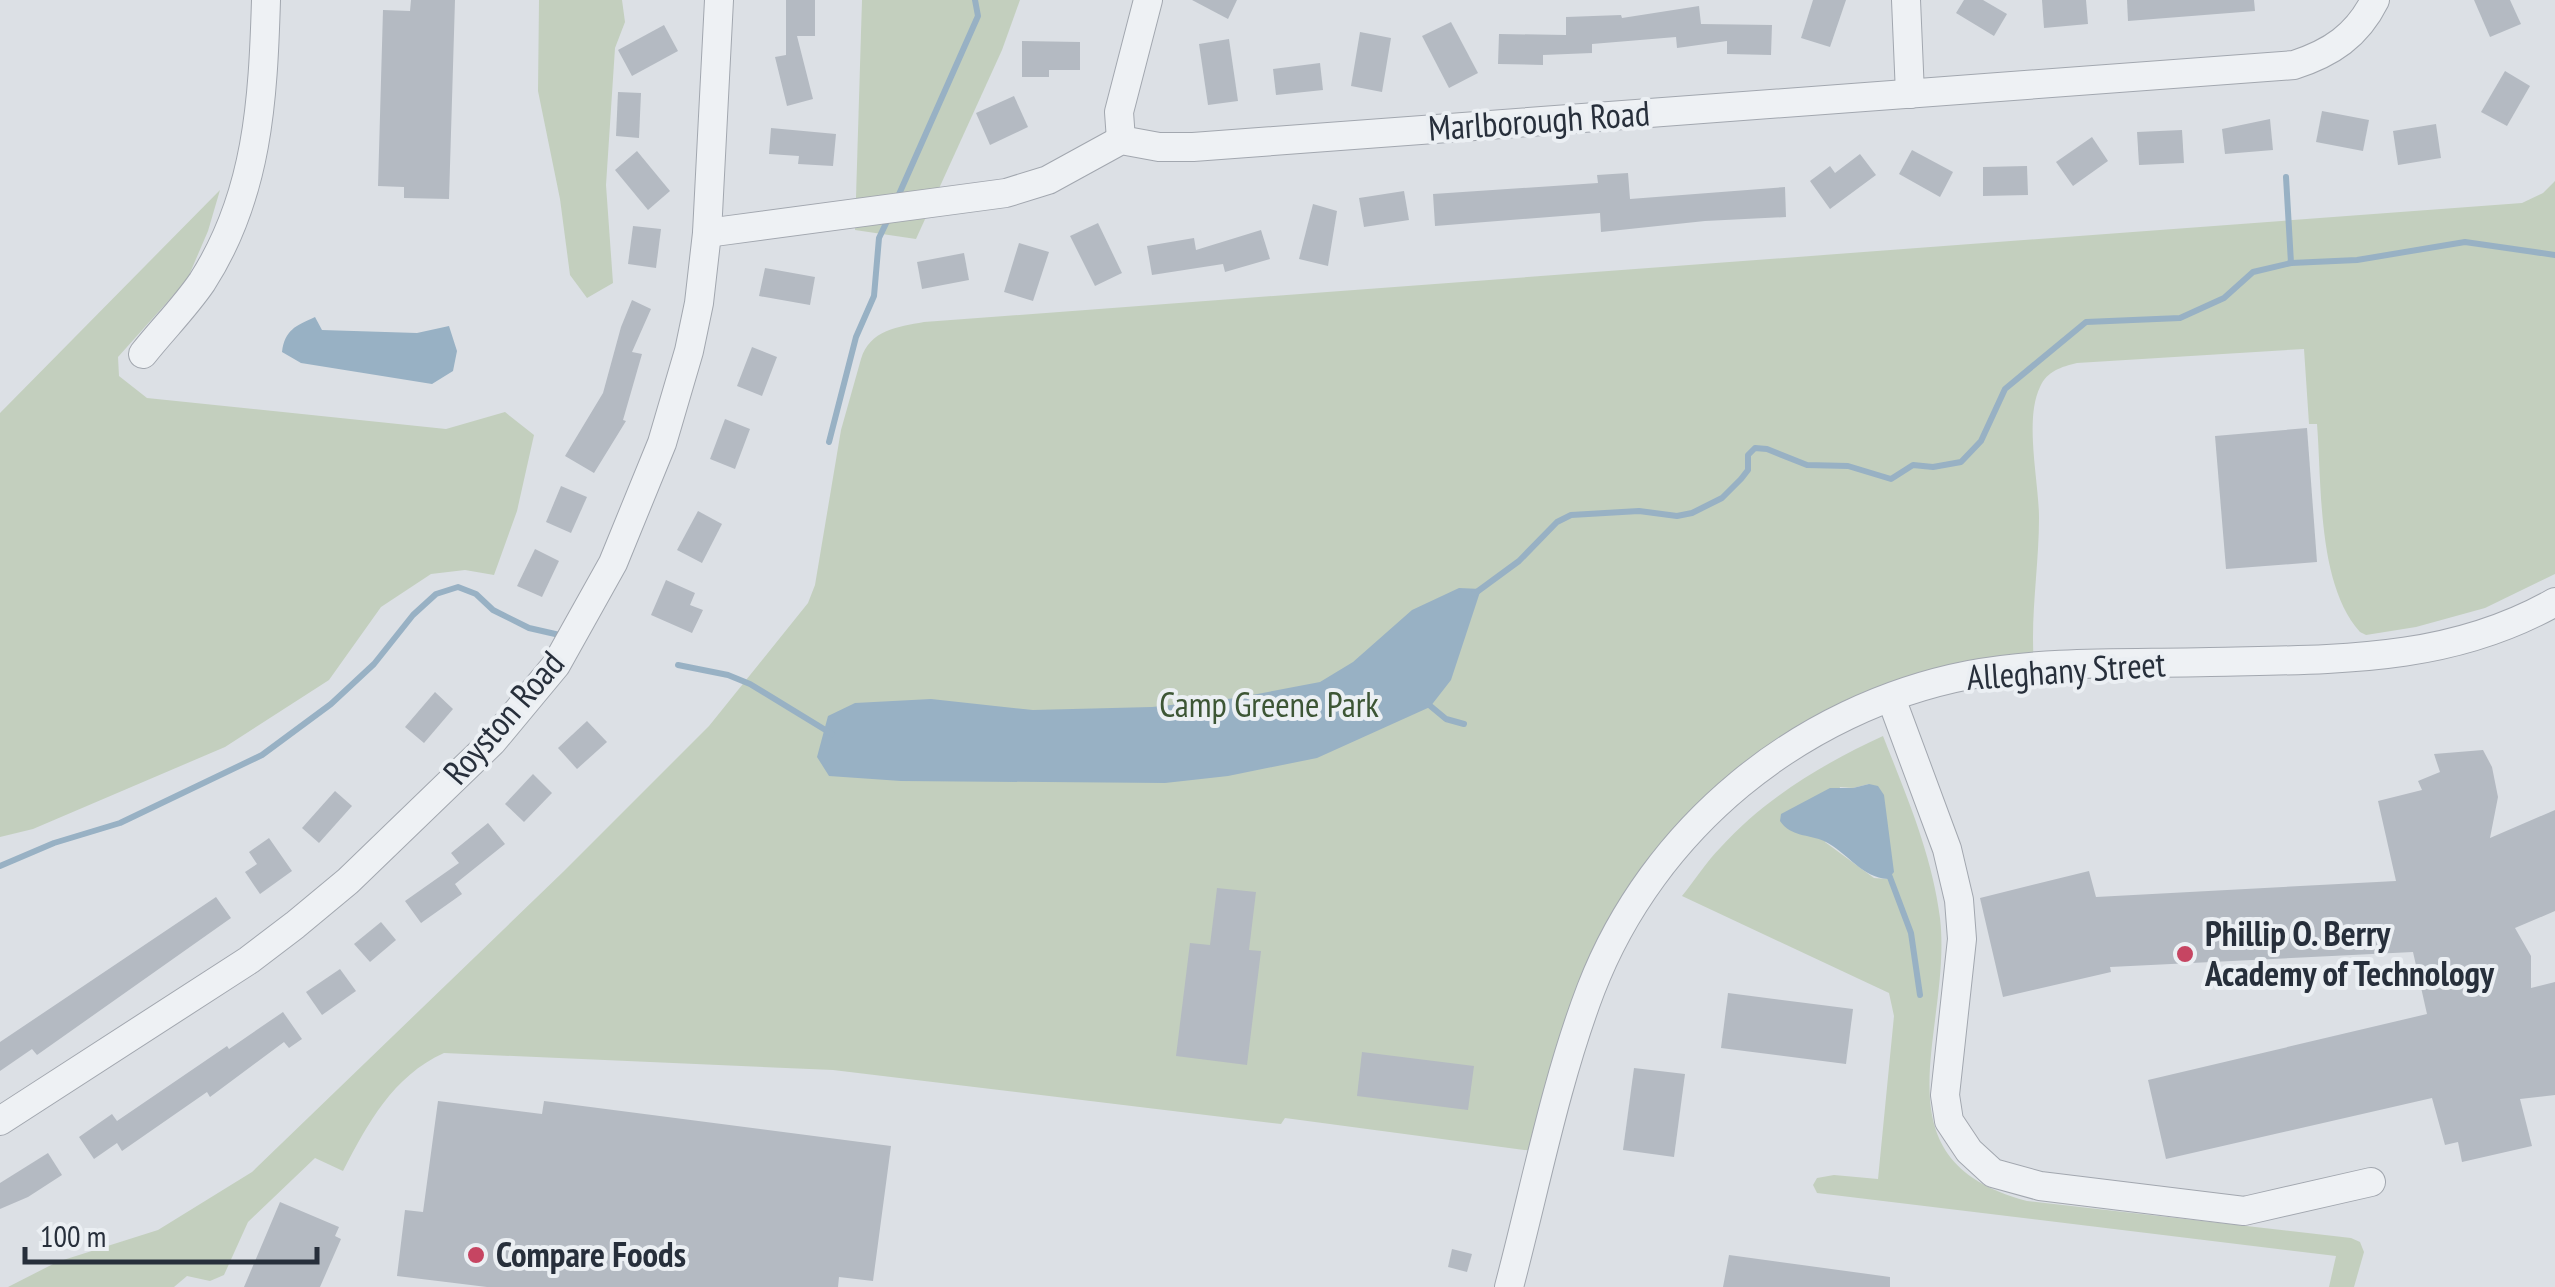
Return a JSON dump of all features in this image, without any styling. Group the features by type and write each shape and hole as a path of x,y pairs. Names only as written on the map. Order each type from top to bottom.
{"street":[{"path":"143,354 201,284 228,233 259,132 266,0"},
{"name":"Royston Road","path":"0,1121 295,926 348,881 520,712 556,665 613,562 662,443 689,351 707,233 720,0"},
{"path":"707,233 1006,192 1048,180 1121,140 1119,112 1148,0"},
{"path":"1906,0 1910,94"},
{"name":"Marlborough Road","path":"1121,140 1160,147 1192,147 2294,66 2340,44 2371,8"},
{"name":"Alleghany Street","path":"1509,1287 1571,1049 1616,934 1646,884 1691,829 1748,776 1822,728 1891,698 1969,675 2020,668 2372,658 2462,640 2514,622 2555,602"},
{"path":"1891,698 1954,872 1962,940 1945,1094 1949,1121 1980,1164 2007,1180 2040,1186 2244,1211 2371,1182"}],"green space":[{"path":"539,0 622,0 625,22 615,48 606,185 613,283 587,298 570,275 560,199 538,91"},
{"path":"862,0 1020,0 1002,50 916,239 855,230"},
{"name":"Camp Greene Park","path":"2555,181 2555,574 2485,608 2416,627 2366,635 2346,612 2329,561 2317,424 2309,424 2304,349 2077,363 2055,371 2040,387 2033,416 2039,518 2034,665 1824,725 1643,884 1540,1152 1285,1118 1281,1124 833,1070 444,1053 410,1074 396,1088 372,1119 343,1171 315,1158 248,1222 224,1275 210,1281 187,1276 174,1287 8,1287 57,1262 158,1230 252,1172 709,726 808,603 815,585 841,430 861,359 871,342 886,332 924,322 2522,203 2543,193"},
{"path":"220,190 187,280 118,357 119,376 147,398 446,429 505,412 534,435 517,511 494,575 465,570 431,574 381,607 329,680 225,747 33,829 0,837 0,413"},
{"path":"1883,736 1917,825 1936,894 1941,961 1930,1086 1934,1123 1949,1155 1979,1182 2027,1201 2351,1238 2360,1242 2364,1252 2354,1287 2329,1287 2336,1256 1817,1193 1813,1185 1817,1178 1834,1175 1878,1179 1894,1016 1889,993 1682,896 1716,853 1756,813 1817,770","holes":["1869,784 1893,872 1888,879 1874,878 1825,842 1840,787"]}],"water":[{"path":"315,317 322,330 417,333 449,326 457,351 453,371 432,384 301,363 282,352 292,330"},
{"path":"1459,588 1481,589 1451,680 1430,707 1317,758 1228,776 1165,783 901,781 829,776 817,757 828,716 855,703 931,699 1033,710 1152,707 1236,698 1320,682 1353,662 1412,610"},
{"path":"1878,786 1884,795 1894,872 1888,879 1870,874 1832,846 1795,833 1780,821 1781,814 1830,788"}],"building":[{"path":"411,0 455,0 449,199 404,198 404,187 378,186 383,10 410,11"},
{"path":"786,0 815,0 815,36 797,36 813,99 787,106 775,57 786,55"},
{"path":"1192,0 1237,0 1228,19"},
{"path":"1813,0 1846,0 1830,47 1801,38"},
{"path":"1964,0 1983,0 2007,14 1994,36 1956,13"},
{"path":"2042,0 2086,0 2088,24 2044,28"},
{"path":"2127,0 2254,0 2255,11 2128,21"},
{"path":"2474,0 2510,0 2521,24 2490,37"},
{"path":"1699,6 1701,24 1772,25 1771,55 1727,54 1727,41 1677,48 1676,37 1592,44 1592,53 1543,55 1543,65 1498,64 1499,34 1566,35 1566,17 1622,18"},
{"path":"1451,22 1478,73 1449,88 1422,36"},
{"path":"664,25 678,51 632,76 618,50"},
{"path":"1360,32 1391,38 1382,92 1351,86"},
{"path":"1229,39 1238,101 1208,105 1199,44"},
{"path":"1022,41 1080,42 1080,70 1049,70 1049,77 1022,77"},
{"path":"1320,63 1323,90 1276,95 1273,69"},
{"path":"2505,71 2530,86 2507,126 2481,112"},
{"path":"618,92 641,93 639,138 616,136"},
{"path":"1014,96 1028,127 990,145 976,113"},
{"path":"2322,111 2369,120 2363,151 2316,142"},
{"path":"2270,119 2273,150 2225,154 2222,129"},
{"path":"2436,124 2441,158 2398,165 2393,131"},
{"path":"771,128 836,134 833,166 798,164 799,156 769,154"},
{"path":"2182,130 2184,163 2139,165 2137,132"},
{"path":"2092,137 2108,161 2073,186 2056,162"},
{"path":"1912,150 1953,172 1940,197 1899,174"},
{"path":"637,151 670,191 648,210 615,170"},
{"path":"1860,154 1876,175 1830,209 1810,181 1830,166 1835,173"},
{"path":"2027,166 2028,195 1983,196 1983,167"},
{"path":"1628,173 1630,199 1785,187 1786,217 1601,232 1600,213 1435,226 1433,194 1598,183 1597,175"},
{"path":"1404,191 1409,220 1364,227 1359,198"},
{"path":"1313,204 1337,211 1328,266 1299,259"},
{"path":"1098,223 1122,273 1095,286 1070,236"},
{"path":"633,226 661,229 656,268 628,264"},
{"path":"1261,230 1270,259 1225,272 1223,264 1152,275 1147,246 1194,238 1196,250"},
{"path":"1019,243 1049,252 1033,301 1004,292"},
{"path":"964,253 969,280 922,289 917,262"},
{"path":"765,268 815,277 810,305 759,296"},
{"path":"632,300 651,309 632,352 642,354 623,420 626,421 594,473 565,456 603,393"},
{"path":"752,347 777,357 762,396 737,386"},
{"path":"725,419 750,429 735,469 710,459"},
{"path":"2307,428 2317,562 2226,569 2215,436"},
{"path":"561,486 587,497 571,533 546,522"},
{"path":"698,511 722,524 702,563 677,550"},
{"path":"535,549 559,561 542,597 517,586"},
{"path":"666,580 695,593 690,605 703,610 692,633 651,615"},
{"path":"435,692 453,709 424,743 405,727"},
{"path":"587,721 607,742 577,769 558,748"},
{"name":"Phillip O. Berry Academy of Technology","path":"2483,750 2492,767 2498,797 2490,838 2555,810 2555,911 2515,928 2531,956 2531,988 2555,982 2555,1095 2520,1099 2532,1146 2462,1162 2458,1142 2445,1145 2432,1098 2166,1159 2148,1080 2427,1014 2413,952 2110,967 2111,972 2003,997 1980,898 2089,871 2096,897 2396,881 2378,801 2422,790 2418,781 2440,772 2434,754"},
{"path":"533,774 552,793 524,822 505,804"},
{"path":"335,791 352,806 319,843 302,828"},
{"path":"488,823 505,844 455,884 462,894 421,923 405,901 459,863 451,853"},
{"path":"269,838 292,871 260,894 245,872 257,864 249,852"},
{"path":"1217,888 1256,892 1249,950 1261,951 1247,1065 1176,1056 1190,943 1210,945"},
{"path":"216,897 231,918 37,1055 32,1049 0,1071 0,1042"},
{"path":"381,922 396,940 370,962 354,944"},
{"path":"340,969 356,991 322,1015 306,992"},
{"path":"1728,993 1853,1009 1846,1064 1721,1048"},
{"path":"283,1012 302,1039 289,1048 284,1042 210,1097 207,1092 122,1151 117,1143 94,1159 79,1137 112,1114 117,1121"},
{"path":"1362,1052 1474,1066 1468,1110 1357,1096"},
{"path":"1634,1068 1685,1074 1674,1157 1623,1150"},
{"path":"438,1101 542,1114 544,1101 891,1146 873,1281 839,1277 838,1287 487,1287 397,1276 405,1210 423,1212"},
{"path":"48,1153 62,1175 0,1209 0,1183"},
{"path":"280,1202 339,1227 335,1236 341,1239 320,1287 244,1287"},
{"path":"1452,1249 1472,1254 1467,1272 1448,1267"},
{"path":"1729,1255 1890,1277 1890,1287 1723,1287"}],"waterway":[{"path":"896,201 978,16 975,0"},
{"path":"2286,177 2291,263"},
{"path":"829,442 856,337 874,296 879,238 889,217"},
{"path":"1474,594 1519,561 1557,522 1571,515 1639,511 1677,516 1722,498 1748,470 1748,455 1755,448 1807,465 1848,466 1891,479 1913,465 1933,467 1961,462 1981,441 2005,389 2086,322 2180,318 2224,298 2253,272 2291,263 2357,260 2465,242 2555,255"},
{"path":"0,866 54,843 120,823 262,755 331,704 374,664 413,615 436,594 458,587 529,628 564,636"},
{"path":"678,665 728,675 750,684 832,734"},
{"path":"1428,704 1446,719 1464,724"},
{"path":"1888,872 1911,933 1920,995"}],"place":[{"name":"Phillip O. Berry Academy of Technology","path":"2185,954"},
{"name":"Compare Foods","path":"476,1255"}]}
